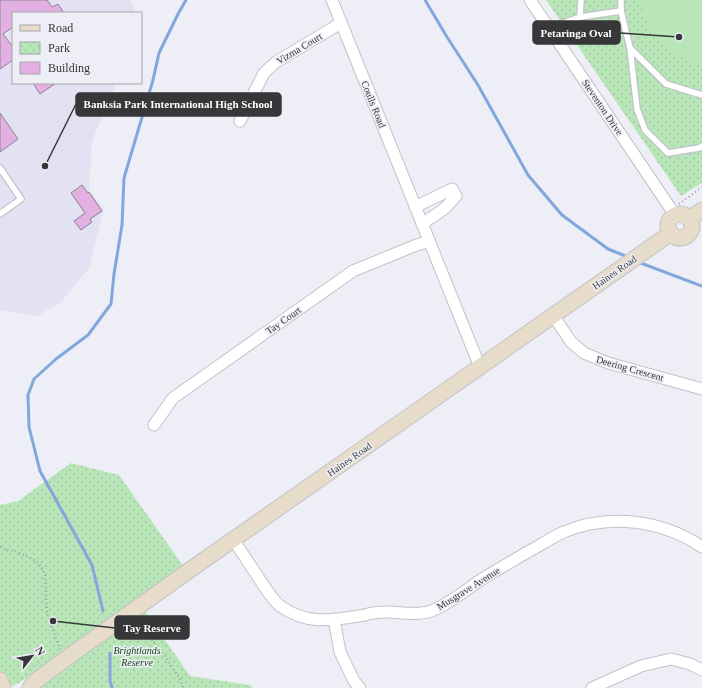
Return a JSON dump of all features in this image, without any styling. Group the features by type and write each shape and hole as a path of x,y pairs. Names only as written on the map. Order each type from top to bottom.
{"main road":[{"path":"679,214 691,223 691,227 688,234 677,237 670,233 668,226 668,222 672,216 679,214 702,210"},
{"name":"Haines Road","path":"27,686 670,233"},
{"path":"0,680 3,688"}],"street":[{"name":"Coulls Road","path":"332,0 480,367"},
{"name":"Steventon Drive","path":"530,0 679,214"},
{"name":"Vizma Court","path":"240,121 264,73 276,62 341,23"},
{"path":"416,207 452,189 456,196 444,209 422,224"},
{"name":"Tay Court","path":"154,425 173,398 352,271 429,240"},
{"name":"Deering Crescent","path":"553,315 571,342 584,353 608,363 702,389"},
{"name":"Musgrave Avenue","path":"233,540 270,595 279,605 293,614 316,620 384,612 421,613 431,611 514,559 563,532 590,524 607,521 644,523 674,532 692,540 702,547"},
{"path":"334,619 340,652 354,681 360,688"},
{"path":"592,688 641,666 671,659 690,664 702,670"}],"lane":[{"path":"580,17 581,0"},
{"path":"621,0 621,11 630,48 637,109 645,130 668,153 699,148 702,146"},
{"path":"549,28 580,17 621,11"},
{"path":"630,48 666,84 702,95"},
{"path":"0,168 22,199 0,214"}],"path":[{"path":"679,214 702,187"},
{"path":"0,547 17,552 39,563 45,574 47,613 64,660"},
{"path":"129,613 151,638 181,680 184,688"}],"shaded area":[{"path":"0,0 131,0 135,12 12,12 12,84 116,84 92,141 89,190 104,209 89,268 61,302 37,316 0,310"}],"green space":[{"path":"546,0 702,0 702,183 681,196"},
{"path":"639,0 702,0 702,65 697,65 667,51 647,22"},
{"path":"71,463 119,475 184,567 19,683 12,686 4,683 0,675 0,505 18,501"},
{"name":"Brightlands Reserve","path":"145,611 190,676 250,685 253,688 38,688"}],"building":[{"path":"0,0 47,0 52,7 58,4 63,12 12,12 12,28 3,34 12,46 12,61 0,69"},
{"path":"34,84 55,84 40,94"},
{"path":"0,113 18,139 0,152"},
{"path":"82,185 88,193 89,192 102,211 90,219 92,222 81,230 74,221 85,213 71,193"}],"waterway":[{"path":"103,611 92,565 40,471 29,427 28,395 34,379 56,359 88,335 111,304 122,225 124,178 153,80 159,53 186,0"},
{"path":"425,0 478,85 528,175 562,215 608,249 628,257"},
{"path":"638,262 702,286"},
{"path":"110,653 110,681 112,688"}],"place":[{"name":"Petaringa Oval","path":"679,37"},
{"name":"Banksia Park International High School","path":"45,166"},
{"name":"Tay Reserve","path":"53,621"}]}
